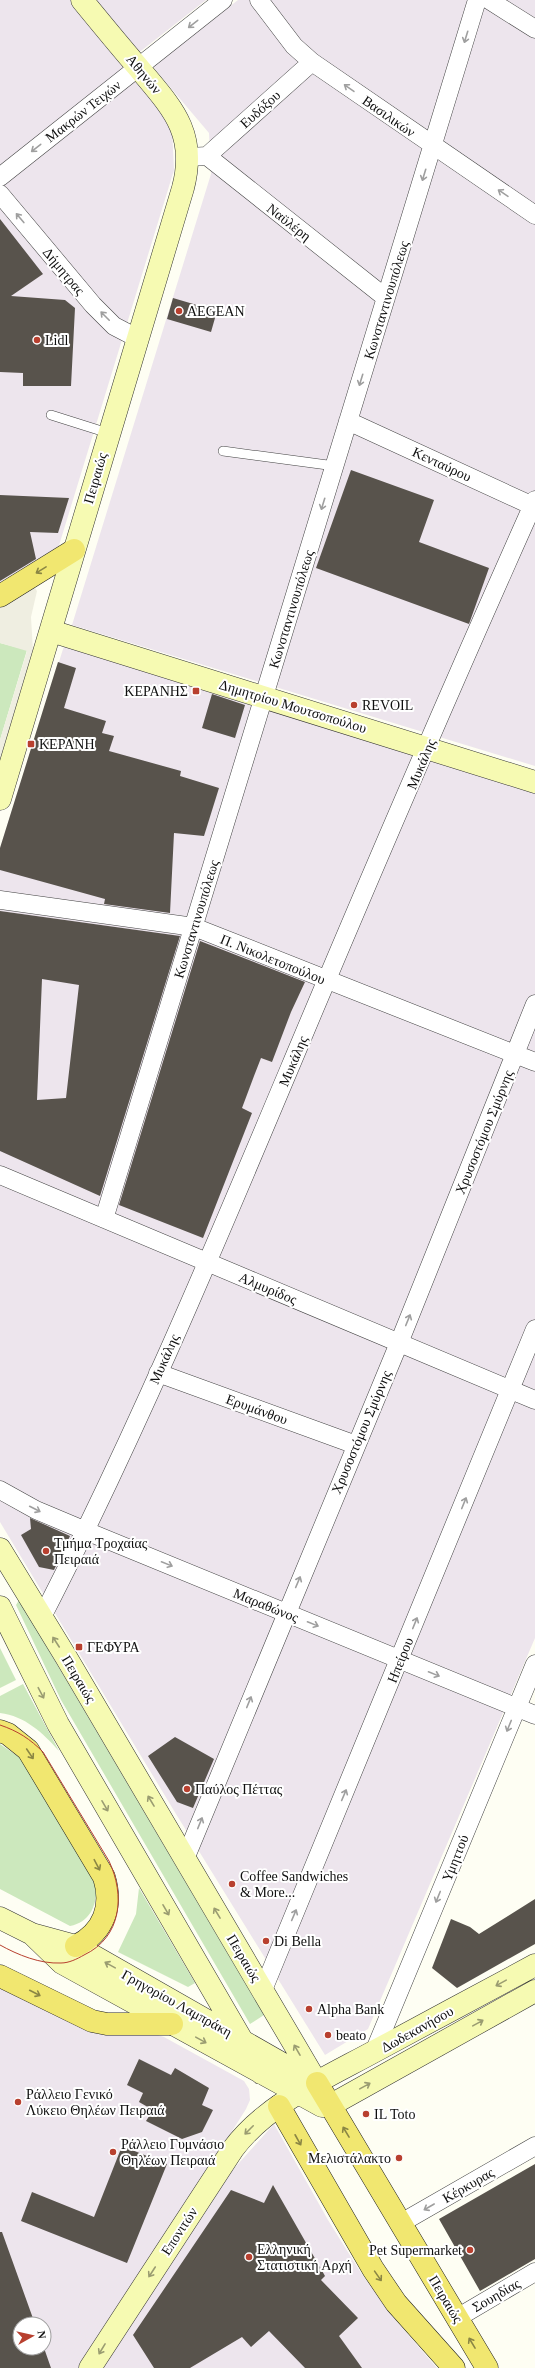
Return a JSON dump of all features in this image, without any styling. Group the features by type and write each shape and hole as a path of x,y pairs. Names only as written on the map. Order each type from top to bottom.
{"main road":[{"name":"Αθηνών","path":"82,0 163,97 178,119 198,157"},
{"name":"Πειραιώς","path":"0,799 51,631 108,433 183,188 198,157"},
{"path":"0,596 74,550"},
{"name":"Δημητρίου Μουτσοπούλου","path":"51,631 535,782"},
{"name":"Πειραιώς","path":"0,1549 487,2368"},
{"path":"0,1607 58,1724 262,2074 373,2270 396,2303 454,2368"},
{"path":"0,1731 8,1734 28,1750 104,1878 108,1891 106,1913 96,1932 76,1946"},
{"name":"Γρηγορίου Λαμπράκη","path":"0,1918 32,1934 76,1946 317,2083"},
{"name":"Γρηγορίου Λαμπράκη","path":"32,1934 62,1963 299,2095"},
{"name":"Δωδεκανήσου","path":"279,2106 317,2083 535,1965"},
{"path":"0,1976 92,2021 107,2024 172,2024"},
{"name":"Δωδεκανήσου","path":"331,2106 535,1991"},
{"path":"299,2095 322,2106 331,2106"},
{"name":"Επονιτών","path":"90,2368 238,2143 251,2127 279,2106"}],"street":[{"name":"Μακρών Τειχών","path":"0,177 223,0"},
{"name":"Βασιλικών","path":"259,0 294,46 312,62 535,215"},
{"name":"Κωνσταντινουπόλεως","path":"104,1219 477,0"},
{"path":"489,0 535,29"},
{"name":"Ευδόξου","path":"198,157 312,62"},
{"name":"Ναϋλέρη","path":"198,157 386,298"},
{"name":"Δήμητρας","path":"0,194 93,305 114,326 137,338"},
{"name":"Κενταύρου","path":"348,421 534,504"},
{"name":"Μυκάλης","path":"42,1619 86,1531 208,1262 327,981 534,504"},
{"name":"Π. Νικολετοπούλου","path":"0,900 194,927 327,981 535,1062"},
{"name":"Χρυσοστόμου Σμύρνης","path":"185,1859 399,1343 535,1004"},
{"name":"Αλμυρίδος","path":"0,1175 535,1400"},
{"name":"Ηπείρου","path":"262,1990 400,1660 535,1329"},
{"name":"Ερυμάνθου","path":"158,1373 356,1446"},
{"name":"Μαραθώνος","path":"0,1490 36,1510 535,1715"},
{"name":"Υμηττού","path":"374,2052 535,1664"},
{"name":"Κέρκυρας","path":"401,2224 535,2146"},
{"name":"Σουηδίας","path":"457,2318 535,2272"}],"lane":[{"path":"51,415 108,433"},
{"path":"223,451 334,466"}],"shaded area":[{"path":"0,0 71,0 149,94 172,129 174,170 57,552 0,587"},
{"path":"93,0 206,0 137,54"},
{"path":"238,0 535,0 535,766 72,625 211,174 209,133 153,67"},
{"path":"34,587 37,591 31,617 33,651 0,760 0,740 27,651 0,643 0,608"},
{"path":"64,646 535,790 535,1638 368,2029 325,2055 176,1814 0,1522 0,848"},
{"path":"0,1982 164,2037 244,2081 249,2089 250,2100 246,2109 83,2368 0,2368"},
{"path":"274,2124 328,2220 361,2273 392,2316 437,2368 100,2368 229,2174"}],"green space":[{"path":"0,643 27,650 0,740"},
{"path":"19,1600 264,2015 250,2024 61,1700 16,1605"},
{"path":"0,1648 16,1680 0,1688"},
{"path":"23,1684 59,1751 33,1726 18,1718 0,1713 0,1696"},
{"path":"0,1744 23,1760 96,1882 96,1897 92,1910 84,1920 78,1924 70,1926 0,1889"},
{"path":"139,1888 195,1983 188,1987 118,1952 136,1914"}],"building":[{"name":"Lidl","path":"0,219 43,274 11,296 65,300 75,308 71,386 23,386 23,373 0,372"},
{"path":"173,298 217,311 211,332 167,319"},
{"path":"351,470 434,500 419,542 489,568 469,624 316,568"},
{"path":"0,495 69,498 58,533 30,532 36,559 0,581"},
{"path":"58,662 76,668 64,708 106,721 102,733 114,736 109,751 181,771 180,776 219,788 204,836 174,833 170,913 104,904 105,899 0,870 0,848"},
{"path":"212,694 245,705 235,738 202,728"},
{"path":"0,911 180,936 100,1196 0,1151","holes":["42,979 79,985 66,1098 37,1100"]},
{"path":"200,941 305,982 291,1012 272,1062 261,1058 242,1108 252,1113 203,1238 119,1205"},
{"name":"Τμήμα Τροχαίας Πειραιά","path":"30,1518 70,1536 54,1570 39,1567 21,1535 31,1529"},
{"path":"175,1737 214,1759 193,1808 177,1802 148,1756"},
{"path":"535,1899 535,1944 457,1988 432,1968 451,1919 470,1927 479,1934"},
{"path":"139,2059 171,2075 175,2068 209,2088 202,2105 213,2110 202,2132 182,2139 146,2121 153,2110 139,2102 143,2093 127,2085"},
{"path":"122,2146 167,2164 127,2263 21,2221 32,2192 94,2217"},
{"path":"535,2164 535,2259 480,2291 439,2219"},
{"name":"Ελληνική Στατιστική Αρχή","path":"273,2185 325,2276 321,2280 358,2318 339,2336 362,2368 305,2368 269,2331 251,2347 242,2337 190,2368 154,2368 133,2335 231,2190 264,2203"},
{"path":"0,2232 2,2232 32,2316 12,2316 12,2356 47,2356 51,2368 0,2368"}],"tram line":[{"path":"0,1725 23,1736 43,1752 109,1861 114,1874 118,1901 117,1914 113,1926 106,1938 97,1947 73,1960 61,1963 45,1962 14,1952 0,1945"}],"place":[{"name":"AEGEAN","path":"179,311"},
{"name":"Lidl","path":"37,340"},
{"name":"ΚΕΡΑΝΗΣ","path":"196,691"},
{"name":"REVOIL","path":"354,705"},
{"name":"ΚΕΡΑΝΗ","path":"31,744"},
{"name":"Τμήμα Τροχαίας Πειραιά","path":"46,1551"},
{"name":"ΓΕΦΥΡΑ","path":"79,1647"},
{"name":"Παύλος Πέττας","path":"187,1789"},
{"name":"Coffee Sandwiches & More...","path":"232,1884"},
{"name":"Di Bella","path":"266,1941"},
{"name":"Alpha Bank","path":"309,2009"},
{"name":"beato","path":"328,2035"},
{"name":"Ράλλειο Γενικό Λύκειο Θηλέων Πειραιά","path":"18,2102"},
{"name":"IL Toto","path":"366,2114"},
{"name":"Ράλλειο Γυμνάσιο Θηλέων Πειραιά","path":"113,2152"},
{"name":"Μελιστάλακτο","path":"399,2158"},
{"name":"Pet Supermarket","path":"470,2250"},
{"name":"Ελληνική Στατιστική Αρχή","path":"249,2257"}]}
